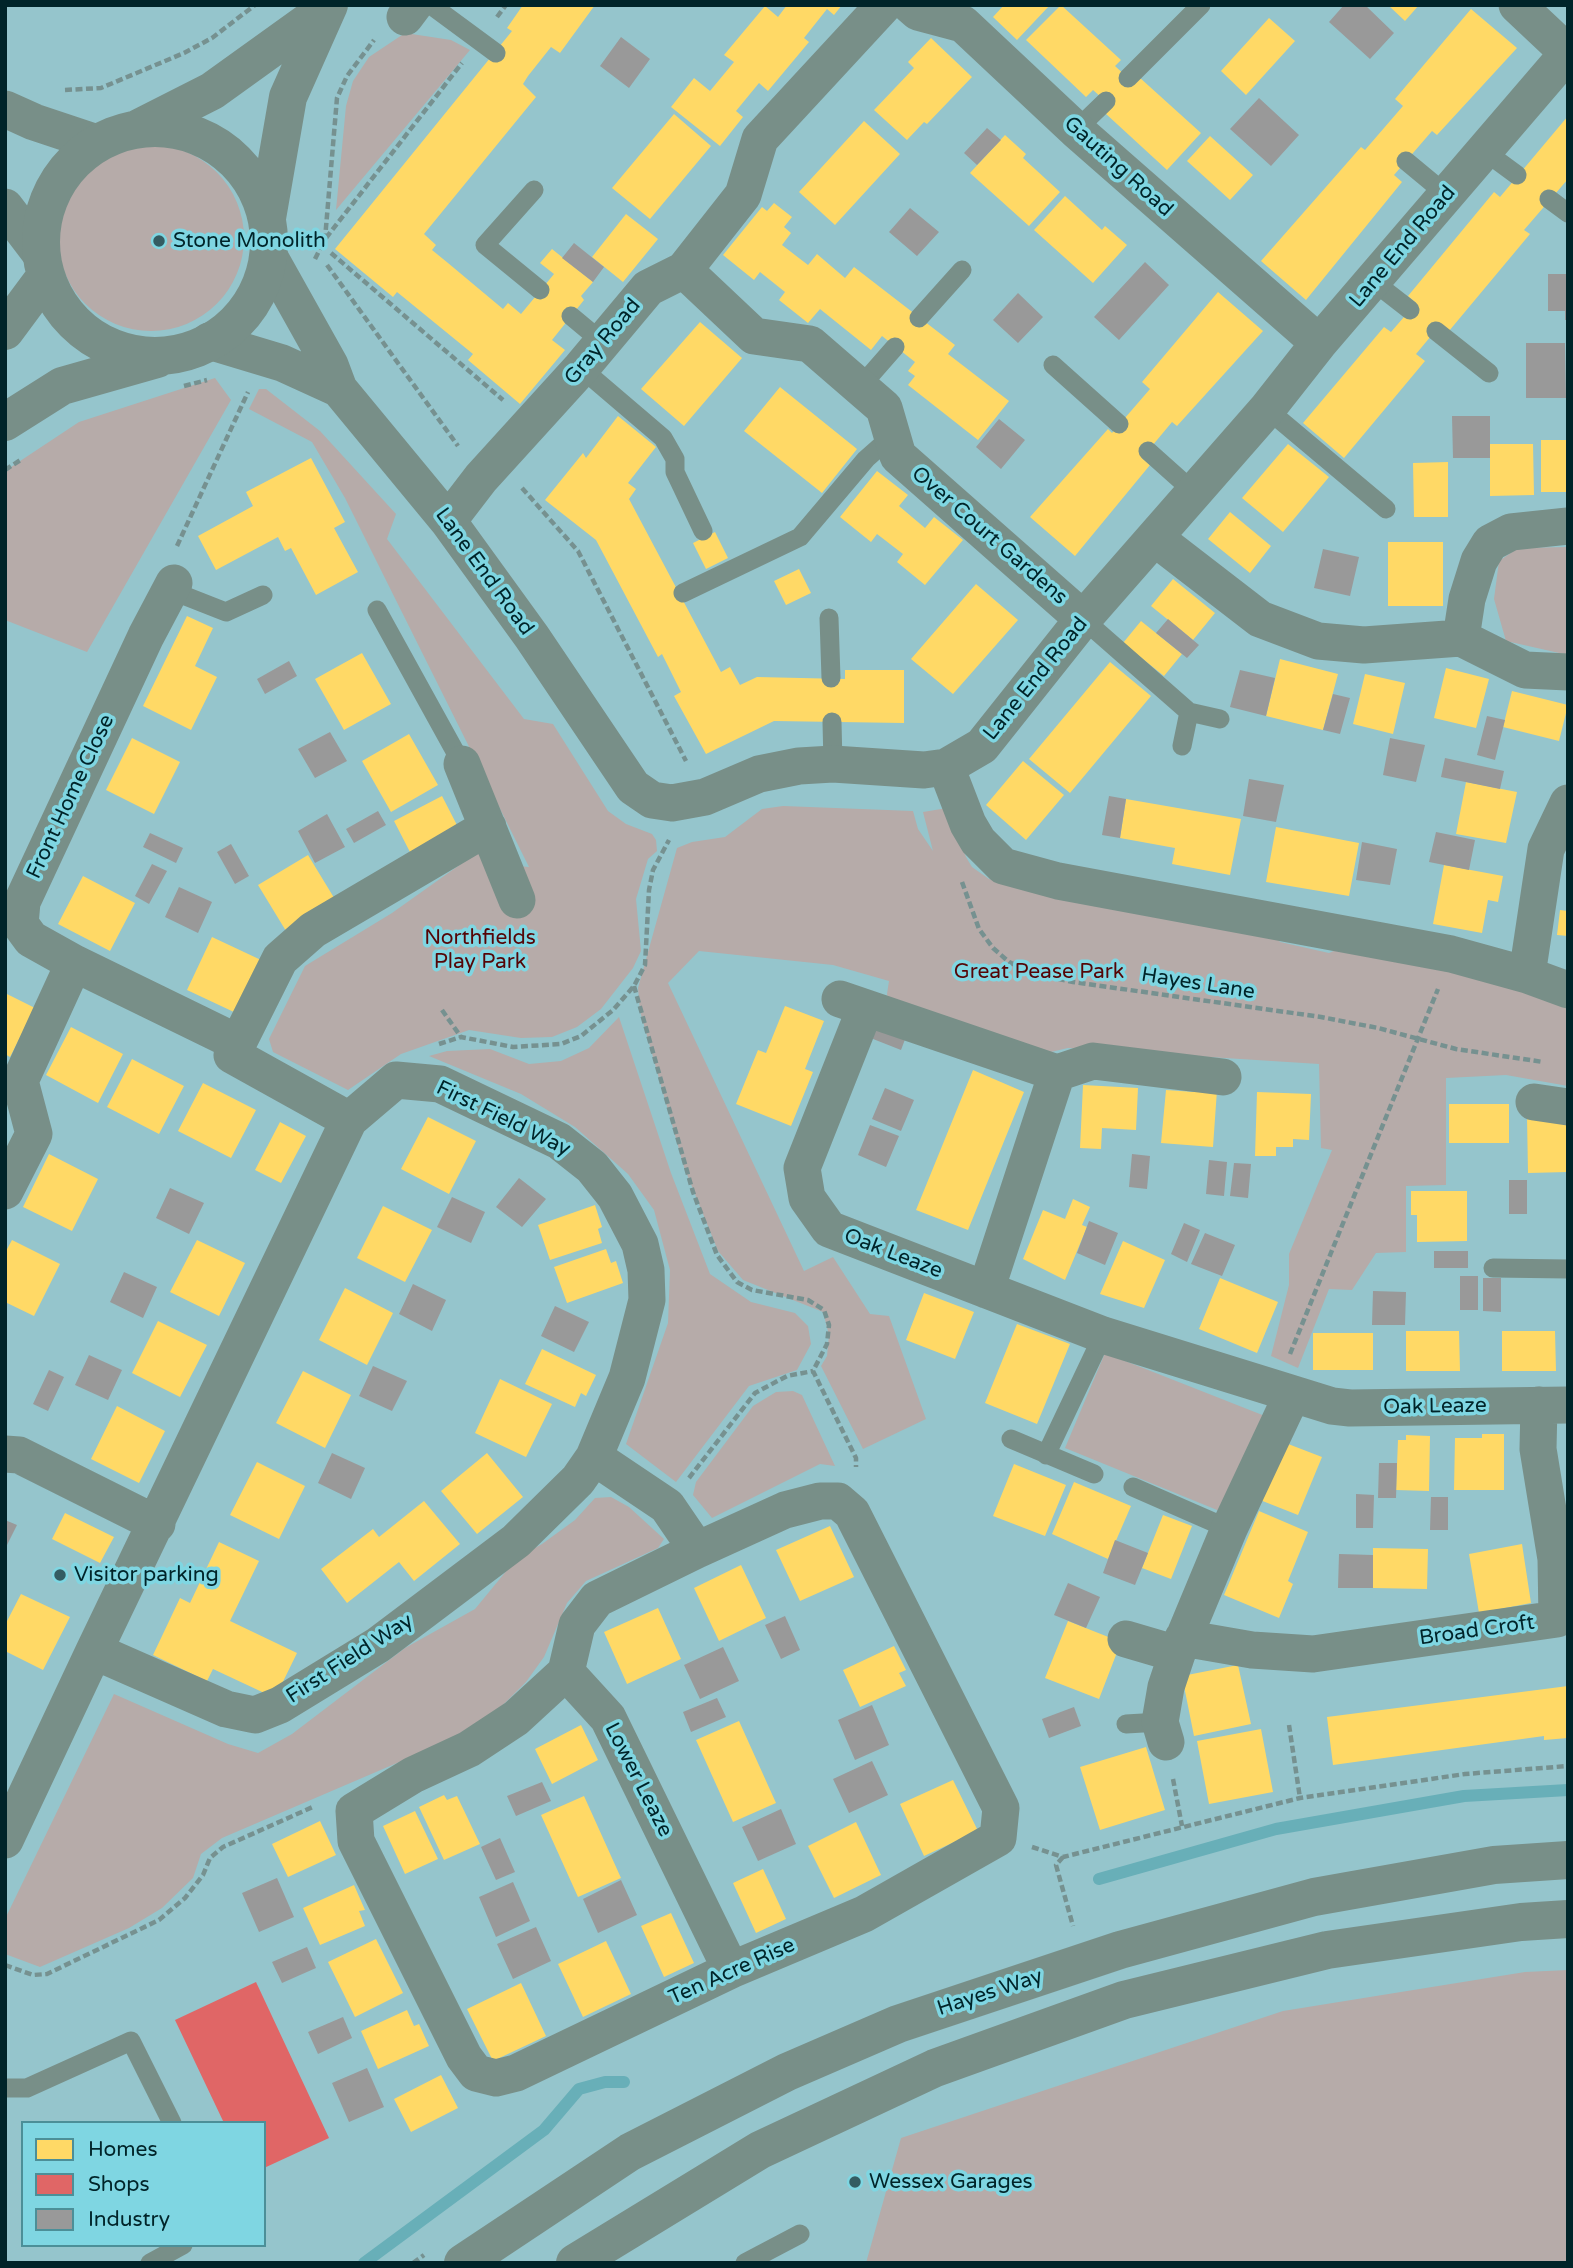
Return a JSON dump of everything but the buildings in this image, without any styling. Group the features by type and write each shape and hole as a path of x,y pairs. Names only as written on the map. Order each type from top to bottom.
{"street":[{"name":"Gray Road","path":"449,521 648,288 684,270 743,195 760,139 884,5"},
{"name":"Gauting Road","path":"911,5 918,12 963,24 1076,130 1319,343"},
{"path":"1517,5 1568,53"},
{"path":"5,331 42,265 42,218 58,180 97,142 139,128 212,91 328,7"},
{"path":"5,422 62,386 195,350 238,322 256,296 269,256 267,218 289,97 328,7"},
{"name":"Lane End Road","path":"269,256 330,365 339,389 449,521 576,700 624,778 652,800 688,800 759,774 799,766 833,764 924,771 946,767 982,746 1083,619 1267,409 1319,343 1568,53"},
{"path":"5,108 34,122 97,142"},
{"path":"139,128 176,130 204,139 229,155 247,175 262,201 267,218"},
{"path":"5,207 42,265 59,307 76,326 97,341 133,355 162,357"},
{"name":"Over Court Gardens","path":"684,270 754,336 810,344 860,387 884,408 898,456 1083,619"},
{"name":"Lane End Road","path":"209,341 282,363 339,389"},
{"path":"1461,638 1467,599 1479,561 1489,543 1511,532 1568,526"},
{"path":"1155,538 1260,619 1318,641 1364,645 1461,638 1525,670 1568,672"},
{"name":"Front Home Close","path":"172,587 146,636 22,902 20,924 31,939 235,1049 349,1120"},
{"path":"462,764 517,900"},
{"path":"946,767 968,824 978,841 1003,866 1058,881 1451,954 1527,975 1568,990"},
{"path":"1527,975 1546,849 1568,803"},
{"path":"235,1049 280,959 313,930 488,827"},
{"path":"5,1191 34,1134 20,1081 75,963"},
{"name":"Oak Leaze","path":"1058,1073 853,1004 802,1168 807,1198 829,1229 1103,1335 1284,1393 1350,1408 1553,1405"},
{"path":"986,1290 1058,1073 1093,1060 1223,1077"},
{"name":"First Field Way","path":"5,1840 94,1651 349,1120 397,1080 440,1084 559,1141 592,1167 615,1196 640,1244 646,1270 647,1300 627,1378 594,1457 578,1480 505,1549 377,1645 280,1705 255,1715 226,1709 94,1651"},
{"path":"1151,1729 1180,1646 1284,1393"},
{"name":"Broad Croft","path":"1180,1646 1313,1654 1557,1619 1556,1559 1538,1449 1553,1405"},
{"path":"5,1454 19,1455 157,1524"},
{"path":"594,1457 667,1506 697,1550"},
{"path":"354,1811 413,1775 470,1749 516,1718 566,1672 577,1625 597,1599 785,1510 820,1501 838,1501 852,1513"},
{"name":"Ten Acre Rise","path":"354,1811 356,1841 464,2057 476,2073 496,2078 516,2073 732,1970 864,1914 998,1838 1001,1808 852,1513"},
{"path":"1126,1639 1180,1646"},
{"name":"Lower Leaze","path":"566,1672 608,1718 732,1970"},
{"name":"Hayes Way","path":"463,2263 630,2152 787,2072 898,2024 1120,1950 1314,1897 1494,1865 1568,1860"},
{"path":"575,2263 760,2150 934,2068 1124,2000 1327,1950 1521,1922 1568,1919"}],"lane":[{"path":"1128,78 1201,5"},
{"path":"416,9 480,40 496,53"},
{"path":"1076,130 1106,100"},
{"path":"1483,150 1517,176"},
{"path":"1406,161 1447,195"},
{"path":"534,190 485,245 540,290"},
{"path":"1549,199 1568,213"},
{"path":"919,318 962,270"},
{"path":"1374,282 1410,310"},
{"path":"571,316 591,355 663,438 675,459 675,472 703,531"},
{"path":"1436,331 1489,373"},
{"path":"860,387 895,347"},
{"path":"1053,365 1119,424"},
{"path":"1267,409 1386,509"},
{"path":"683,593 800,537 866,459 892,436"},
{"path":"1148,451 1195,493"},
{"path":"172,587 226,612 263,595"},
{"path":"377,610 462,764"},
{"path":"829,618 831,678"},
{"path":"1083,619 1189,712 1220,719"},
{"path":"1182,746 1189,712"},
{"path":"832,722 833,764"},
{"path":"1493,1268 1568,1269"},
{"path":"1046,1455 1103,1335"},
{"path":"1011,1439 1094,1474"},
{"path":"1133,1487 1229,1529"},
{"path":"5,2088 27,2088 131,2041 171,2121"},
{"path":"745,2263 800,2235"},
{"path":"150,2263 179,2247"}],"path":[{"path":"51,89 78,91 102,88 202,43 255,5"},
{"path":"297,304 325,239 506,5"},
{"path":"325,239 337,98 347,76 380,33 416,9"},
{"path":"331,253 531,424"},
{"path":"327,265 490,470 578,551 688,800 653,870 649,890 645,965 634,986 613,1010 582,1036 561,1044 513,1047 461,1037 442,1010"},
{"path":"172,587 165,570 249,391"},
{"name":"Hayes Lane","path":"958,870 979,929 1009,962 1032,973 1073,982 1321,1017 1378,1028 1456,1049 1555,1064"},
{"path":"1284,1393 1451,954"},
{"path":"634,986 693,1192 717,1255 737,1282 752,1290 808,1300 824,1310 829,1325 827,1344 813,1371"},
{"path":"681,1489 755,1393 787,1376 813,1371"},
{"path":"813,1371 856,1458 852,1513"},
{"path":"1289,1725 1300,1798"},
{"path":"1151,1729 1182,1826"},
{"path":"1073,1927 1056,1865 1063,1857 1300,1798 1465,1774 1568,1766"},
{"path":"5,1965 33,1975 47,1974 159,1920 184,1898 204,1875 210,1858 223,1847 320,1804 354,1811"}],"green space":[{"path":"405,33 451,40 470,50 336,210 346,106 353,81 369,57"},
{"path":"151,145 187,152 217,172 237,202 244,238 237,274 217,304 187,324 151,331 115,324 85,304 65,274 58,238 65,202 85,172 115,152"},
{"path":"215,378 231,400 87,652 5,620 5,471 79,422"},
{"name":"Northfields Play Park","path":"259,389 266,389 320,431 396,514 387,539 524,719 553,724 608,811 626,824 652,834 656,840 657,851 648,859 636,899 641,951 633,968 601,1009 577,1027 552,1037 521,1038 469,1030 401,1054 348,1090 273,1052 269,1039 305,966 392,913 482,849 496,864 529,867 345,498 312,442 249,409"},
{"path":"1568,547 1568,655 1506,641 1494,599 1499,561 1518,548"},
{"name":"Great Pease Park","path":"783,806 913,811 918,829 933,851 923,812 947,808 966,857 972,867 989,879 1271,930 1280,942 1329,953 1348,945 1568,999 1568,1086 1506,1075 1446,1078 1446,1185 1406,1186 1406,1252 1376,1253 1352,1290 1329,1289 1298,1368 1271,1356 1289,1285 1289,1254 1332,1150 1321,1148 1319,1064 1068,1048 1038,1055 890,1008 887,994 889,981 833,965 699,951 668,983 804,1271 833,1257 870,1314 889,1316 926,1419 863,1449 821,1366 827,1356 829,1335 823,1312 743,1280 718,1251 684,1167 640,1011 638,988 677,848 692,842 725,837 762,809"},
{"path":"619,1017 671,1173 710,1274 751,1302 795,1313 808,1326 811,1344 797,1370 749,1386 676,1482 626,1444 668,1323 670,1270 654,1210 628,1174 575,1127 521,1094 429,1056 447,1051 490,1049 529,1064 561,1061 589,1048"},
{"path":"1105,1353 1270,1418 1222,1512 1065,1448"},
{"path":"793,1391 802,1395 835,1466 820,1464 712,1518 693,1495 696,1482 753,1406 776,1392"},
{"path":"611,1497 629,1507 664,1539 658,1548 586,1581 567,1603 544,1657 526,1682 493,1715 446,1742 222,1838 201,1854 193,1878 162,1908 129,1928 40,1967 5,1954 5,1919 114,1694 228,1744 258,1753 292,1734 405,1648 475,1609 517,1558 575,1520 595,1498"},
{"path":"1568,1970 1568,2263 866,2263 901,2138 1283,2011 1525,1972"}],"waterway":[{"path":"1099,1879 1276,1829 1464,1796 1568,1790"},
{"path":"364,2263 544,2130 579,2089 605,2082 624,2082"}],"place":[{"name":"Stone Monolith","path":"159,241"},
{"name":"Visitor parking","path":"60,1575"},
{"name":"Wessex Garages","path":"855,2182"}]}
